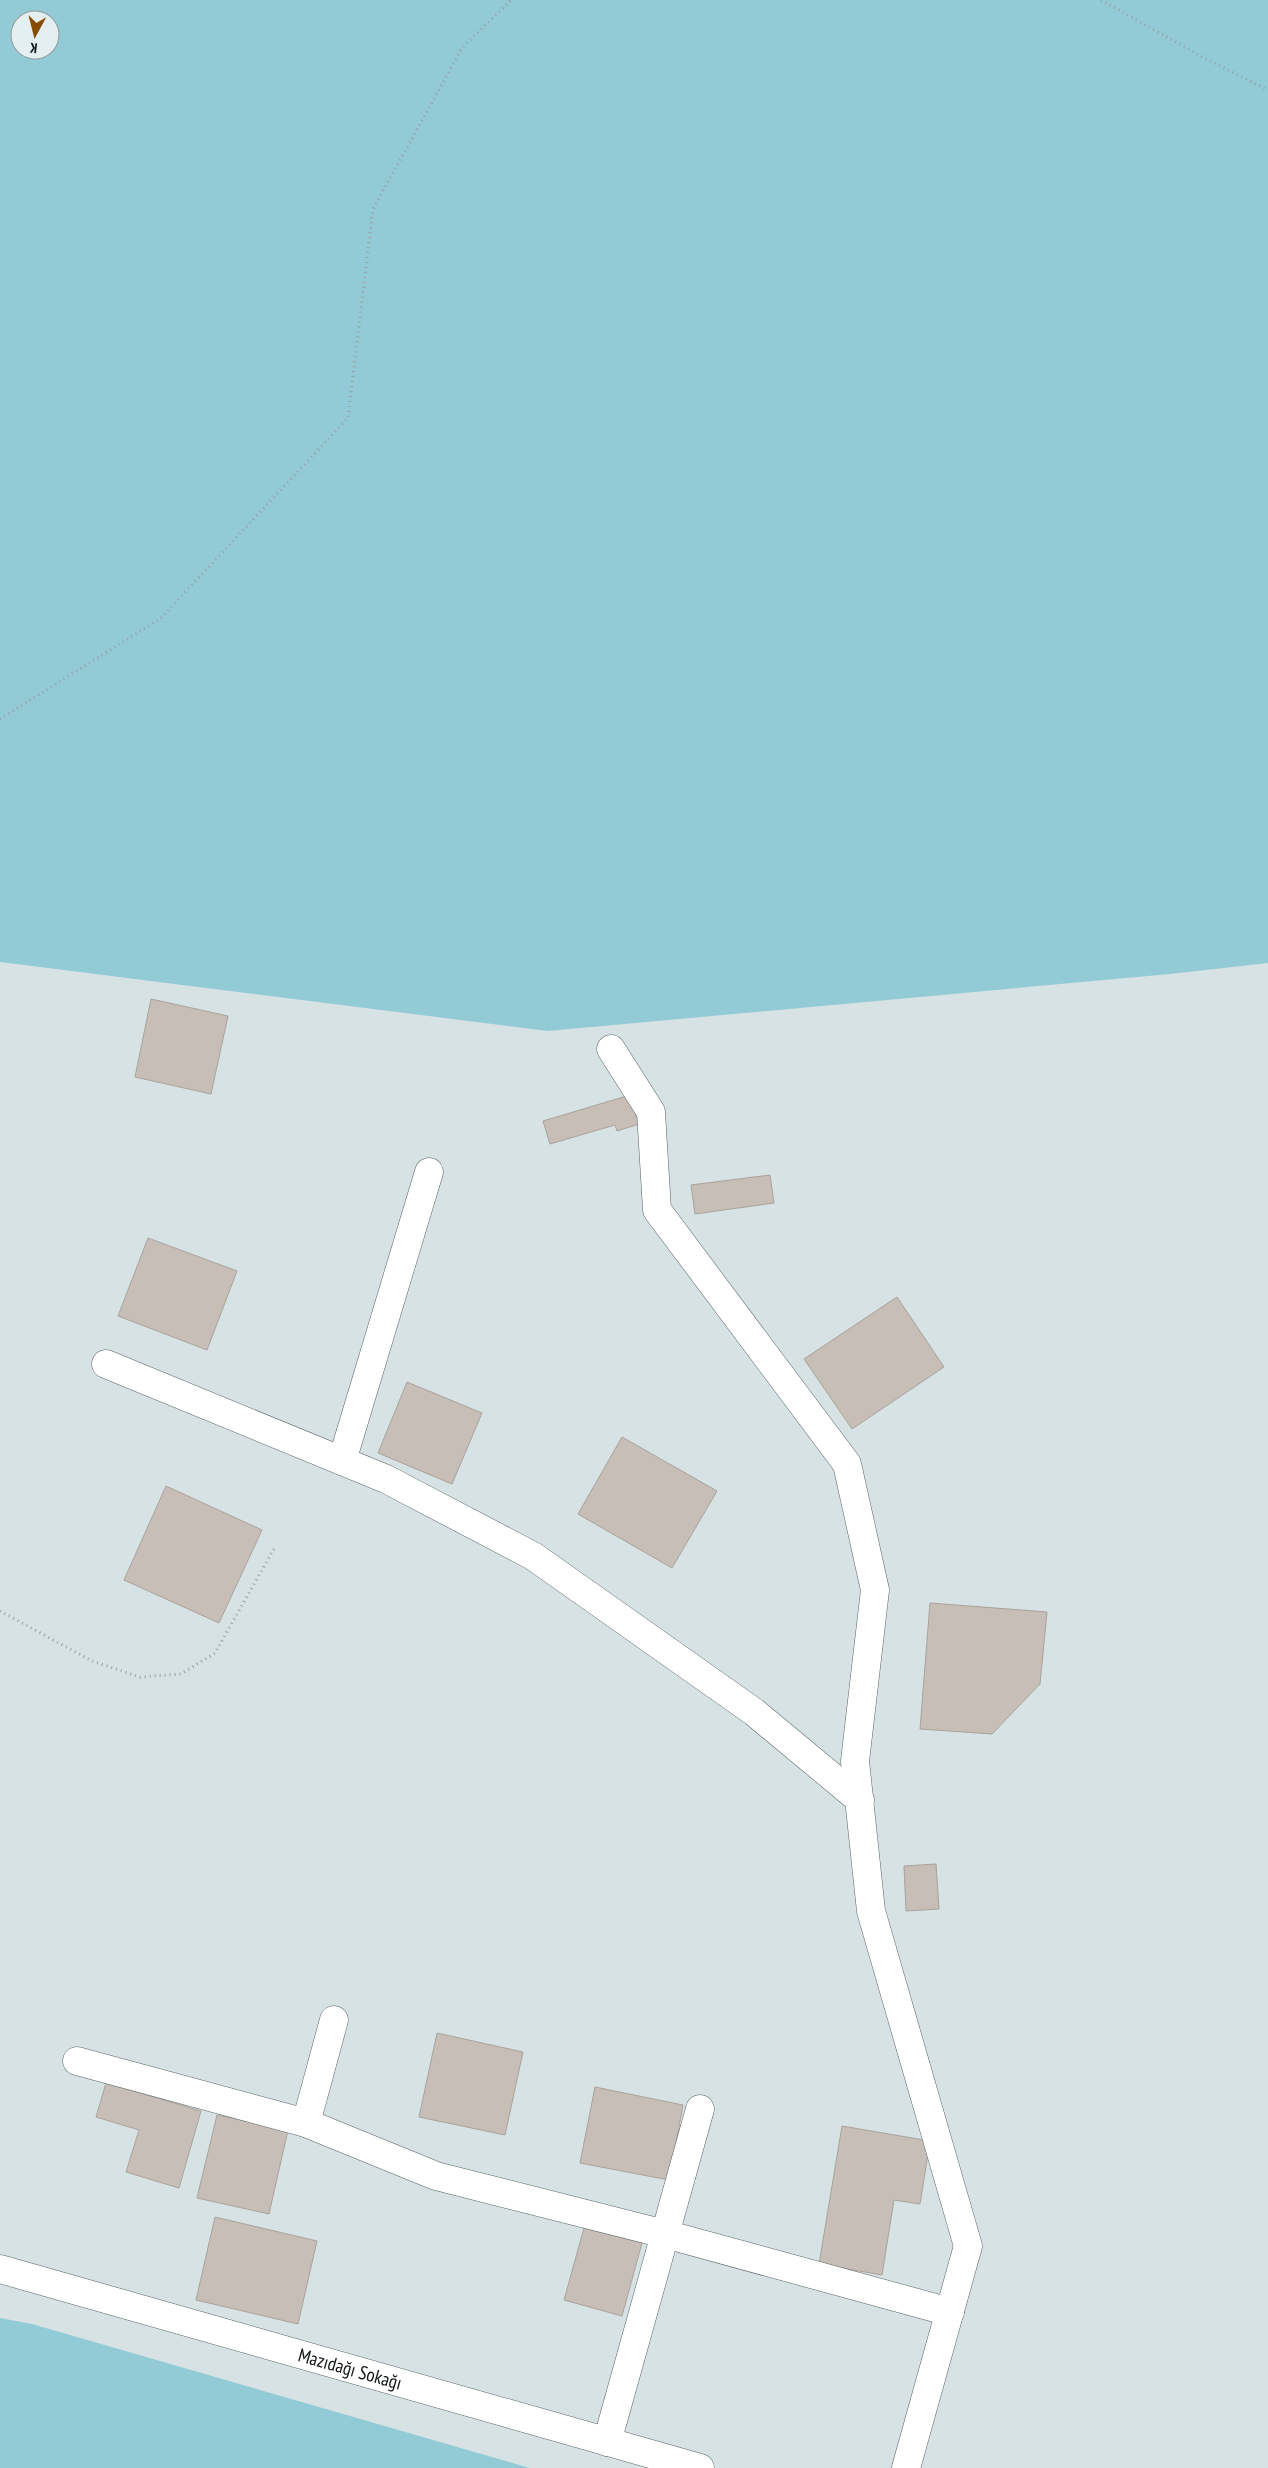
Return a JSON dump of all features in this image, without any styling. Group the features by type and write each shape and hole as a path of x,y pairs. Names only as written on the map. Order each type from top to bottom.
{"street":[{"path":"611,1049 651,1112 658,1210 847,1464 875,1590 855,1761 871,1911 968,2246 906,2468"},
{"path":"342,1461 429,1172"},
{"path":"106,1364 386,1479 534,1556 754,1712 860,1800"},
{"path":"306,2123 334,2020"},
{"path":"77,2061 306,2123 436,2176 665,2234 950,2312"},
{"path":"607,2442 700,2109"},
{"name":"Mazıdağı Sokağı","path":"0,2269 700,2468"}],"path":[{"path":"0,719 161,618 348,418 373,209 462,48 511,0"},
{"path":"1101,0 1268,90"},
{"path":"0,1611 92,1662 140,1677 181,1674 215,1652 275,1547"}],"shaded area":[{"path":"0,0 1268,0 1268,963 1170,974 548,1031 0,962"},
{"path":"0,2318 32,2324 530,2468 0,2468"}],"building":[{"path":"151,999 228,1016 211,1094 135,1077"},
{"path":"630,1095 639,1124 617,1131 615,1125 550,1144 543,1121"},
{"path":"770,1175 774,1203 695,1214 691,1185"},
{"path":"148,1238 237,1271 207,1350 118,1316"},
{"path":"897,1297 944,1367 852,1429 804,1359"},
{"path":"407,1382 482,1413 452,1484 378,1453"},
{"path":"622,1437 717,1491 672,1568 578,1514"},
{"path":"166,1486 262,1530 219,1623 124,1580"},
{"path":"930,1603 1047,1612 1040,1684 992,1734 920,1729"},
{"path":"936,1864 939,1909 906,1911 904,1866"},
{"path":"437,2033 523,2052 505,2135 419,2117"},
{"path":"106,2083 201,2111 179,2188 126,2172 139,2130 96,2117"},
{"path":"595,2087 683,2105 669,2180 580,2163"},
{"path":"217,2115 288,2130 269,2214 197,2198"},
{"path":"842,2126 930,2141 920,2204 894,2200 882,2275 819,2264"},
{"path":"215,2217 317,2241 298,2324 196,2300"},
{"path":"584,2228 642,2243 622,2316 564,2300"}]}
